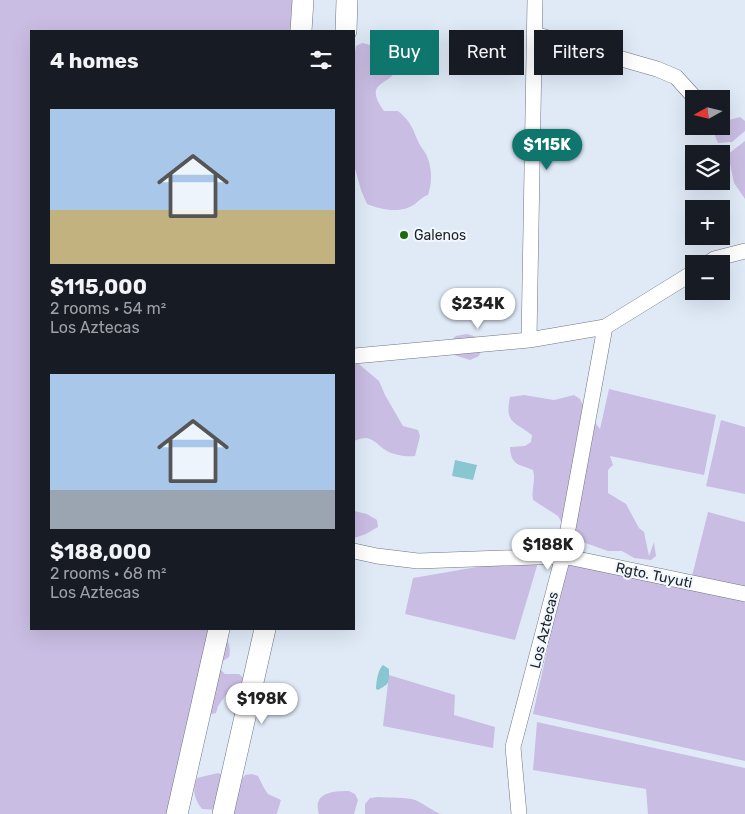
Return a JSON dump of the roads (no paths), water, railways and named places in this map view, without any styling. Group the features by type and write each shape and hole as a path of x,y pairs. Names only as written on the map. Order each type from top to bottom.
{"street":[{"path":"302,0 302,30"},
{"path":"346,30 347,0"},
{"path":"534,30 535,0"},
{"path":"529,340 534,34"},
{"path":"623,59 657,69 676,77 688,90"},
{"path":"730,255 745,251"},
{"path":"355,356 529,340 605,327 685,278"},
{"name":"Los Aztecas","path":"519,814 513,747 563,556 605,327"},
{"name":"Rgto. Tuyuti","path":"355,551 418,561 563,556 745,594"},
{"path":"177,814 219,630"},
{"path":"223,814 265,630"}],"water":[{"path":"455,460 477,465 473,480 452,476"},
{"path":"383,665 389,669 389,680 387,684 378,690 376,689 377,680"}],"place":[{"name":"Galenos","path":"404,235"}]}
